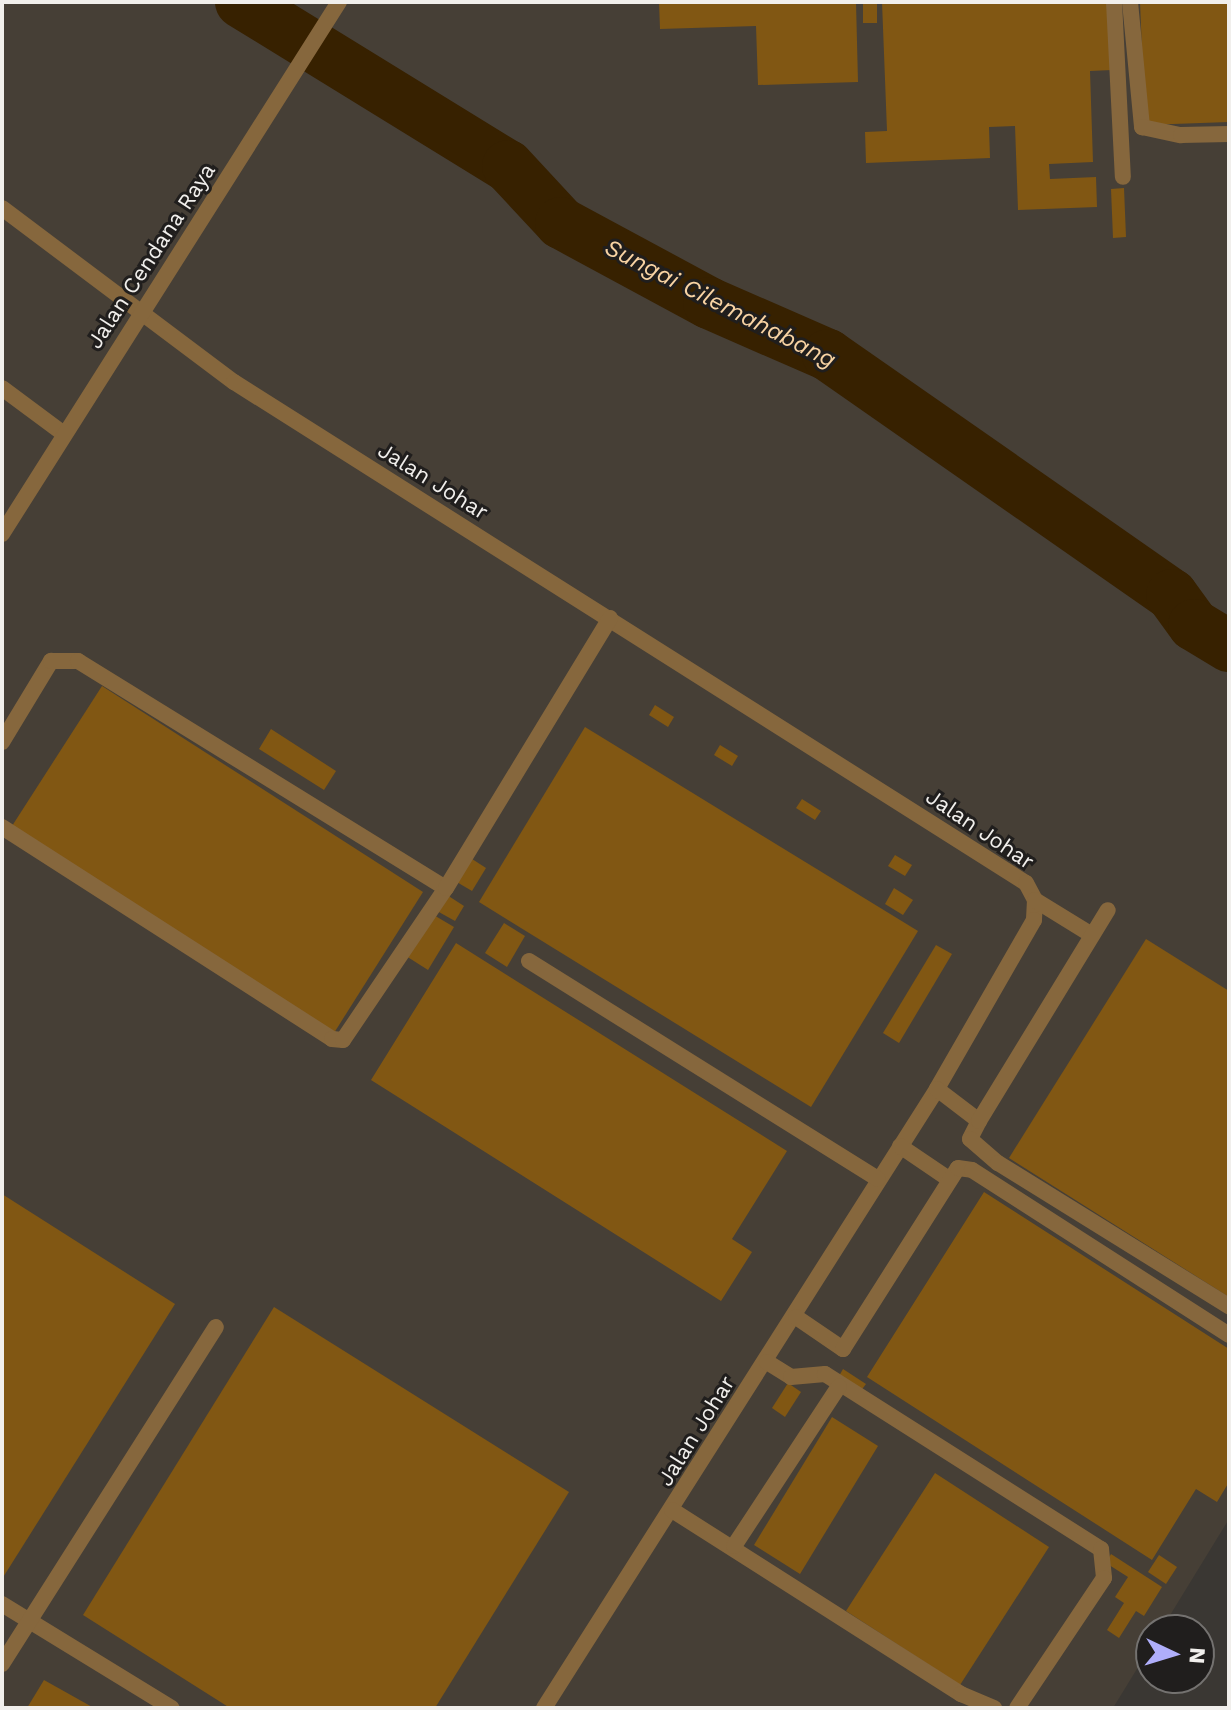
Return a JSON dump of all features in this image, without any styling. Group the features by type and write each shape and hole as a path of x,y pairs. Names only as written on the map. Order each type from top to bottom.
{"lane":[{"name":"Jalan Cendana Raya","path":"2,534 138,314 339,2"},
{"path":"1114,2 1123,177"},
{"path":"1130,2 1142,127 1166,134 1229,134"},
{"name":"Jalan Johar","path":"2,208 37,229 138,314 234,382 1026,883 1035,900 1034,920 937,1089 878,1179 796,1317 544,1708"},
{"path":"2,388 64,434"},
{"path":"2,827 332,1039 343,1040 353,1030 446,888 610,618"},
{"path":"2,742 51,661 78,661 446,888"},
{"path":"1035,900 1092,935"},
{"path":"1108,910 970,1139 998,1163 1229,1306"},
{"path":"529,961 878,1179"},
{"path":"937,1089 979,1121"},
{"path":"900,1146 950,1180"},
{"path":"796,1317 843,1349 958,1168 972,1170 1229,1335"},
{"path":"2,1664 26,1620 216,1327"},
{"path":"767,1362 791,1377 825,1374 839,1386 1101,1549 1104,1578 1017,1708"},
{"path":"734,1546 839,1386"},
{"path":"672,1510 734,1546 961,1694 994,1708"},
{"path":"2,1604 172,1708"}],"shaded area":[{"path":"2,2 1229,2 1229,1519 1171,1614 1135,1614 1135,1672 1113,1708 2,1708"}],"building":[{"path":"659,2 856,2 858,82 758,85 756,26 660,29"},
{"path":"863,2 877,2 877,23 863,23"},
{"path":"882,2 1110,2 1112,70 1090,71 1093,162 1049,164 1050,179 1096,177 1097,207 1018,210 1015,126 989,127 990,158 866,163 865,132 887,131"},
{"path":"1140,2 1229,2 1229,122 1145,125"},
{"path":"1124,188 1126,237 1113,238 1111,189"},
{"path":"102,686 423,892 334,1033 12,826"},
{"path":"655,705 674,717 668,727 649,715"},
{"path":"585,727 918,931 811,1107 479,902"},
{"path":"271,729 336,771 324,790 259,749"},
{"path":"720,745 738,756 732,766 714,755"},
{"path":"802,799 821,811 815,820 796,808"},
{"path":"895,855 912,865 905,876 888,866"},
{"path":"469,857 486,868 472,891 455,881"},
{"path":"894,888 913,900 903,915 885,904"},
{"path":"447,895 464,906 455,921 437,911"},
{"path":"432,914 454,927 428,970 406,956"},
{"path":"504,923 525,936 507,967 485,953"},
{"path":"1146,939 1229,991 1229,1297 1009,1158"},
{"path":"456,943 787,1151 732,1239 752,1252 721,1301 371,1080"},
{"path":"936,945 952,954 899,1043 883,1033"},
{"path":"984,1192 1229,1349 1229,1482 1217,1502 1196,1489 1152,1560 867,1377"},
{"path":"2,1194 175,1304 2,1579"},
{"path":"274,1307 569,1492 435,1708 230,1708 83,1615"},
{"path":"843,1369 866,1384 860,1392 838,1378"},
{"path":"788,1383 801,1392 785,1417 772,1408"},
{"path":"832,1417 878,1446 800,1574 754,1545"},
{"path":"935,1473 1049,1547 960,1685 846,1611"},
{"path":"1111,1554 1162,1587 1145,1614 1136,1611 1119,1638 1107,1630 1124,1603 1115,1597 1128,1577 1106,1563"},
{"path":"1159,1555 1177,1567 1166,1584 1148,1572"},
{"path":"44,1680 94,1708 27,1708"}],"waterway":[{"name":"Sungai Cilemahabang","path":"241,2 508,166 561,223 709,303 828,355 1172,595 1194,625 1229,646"}]}
